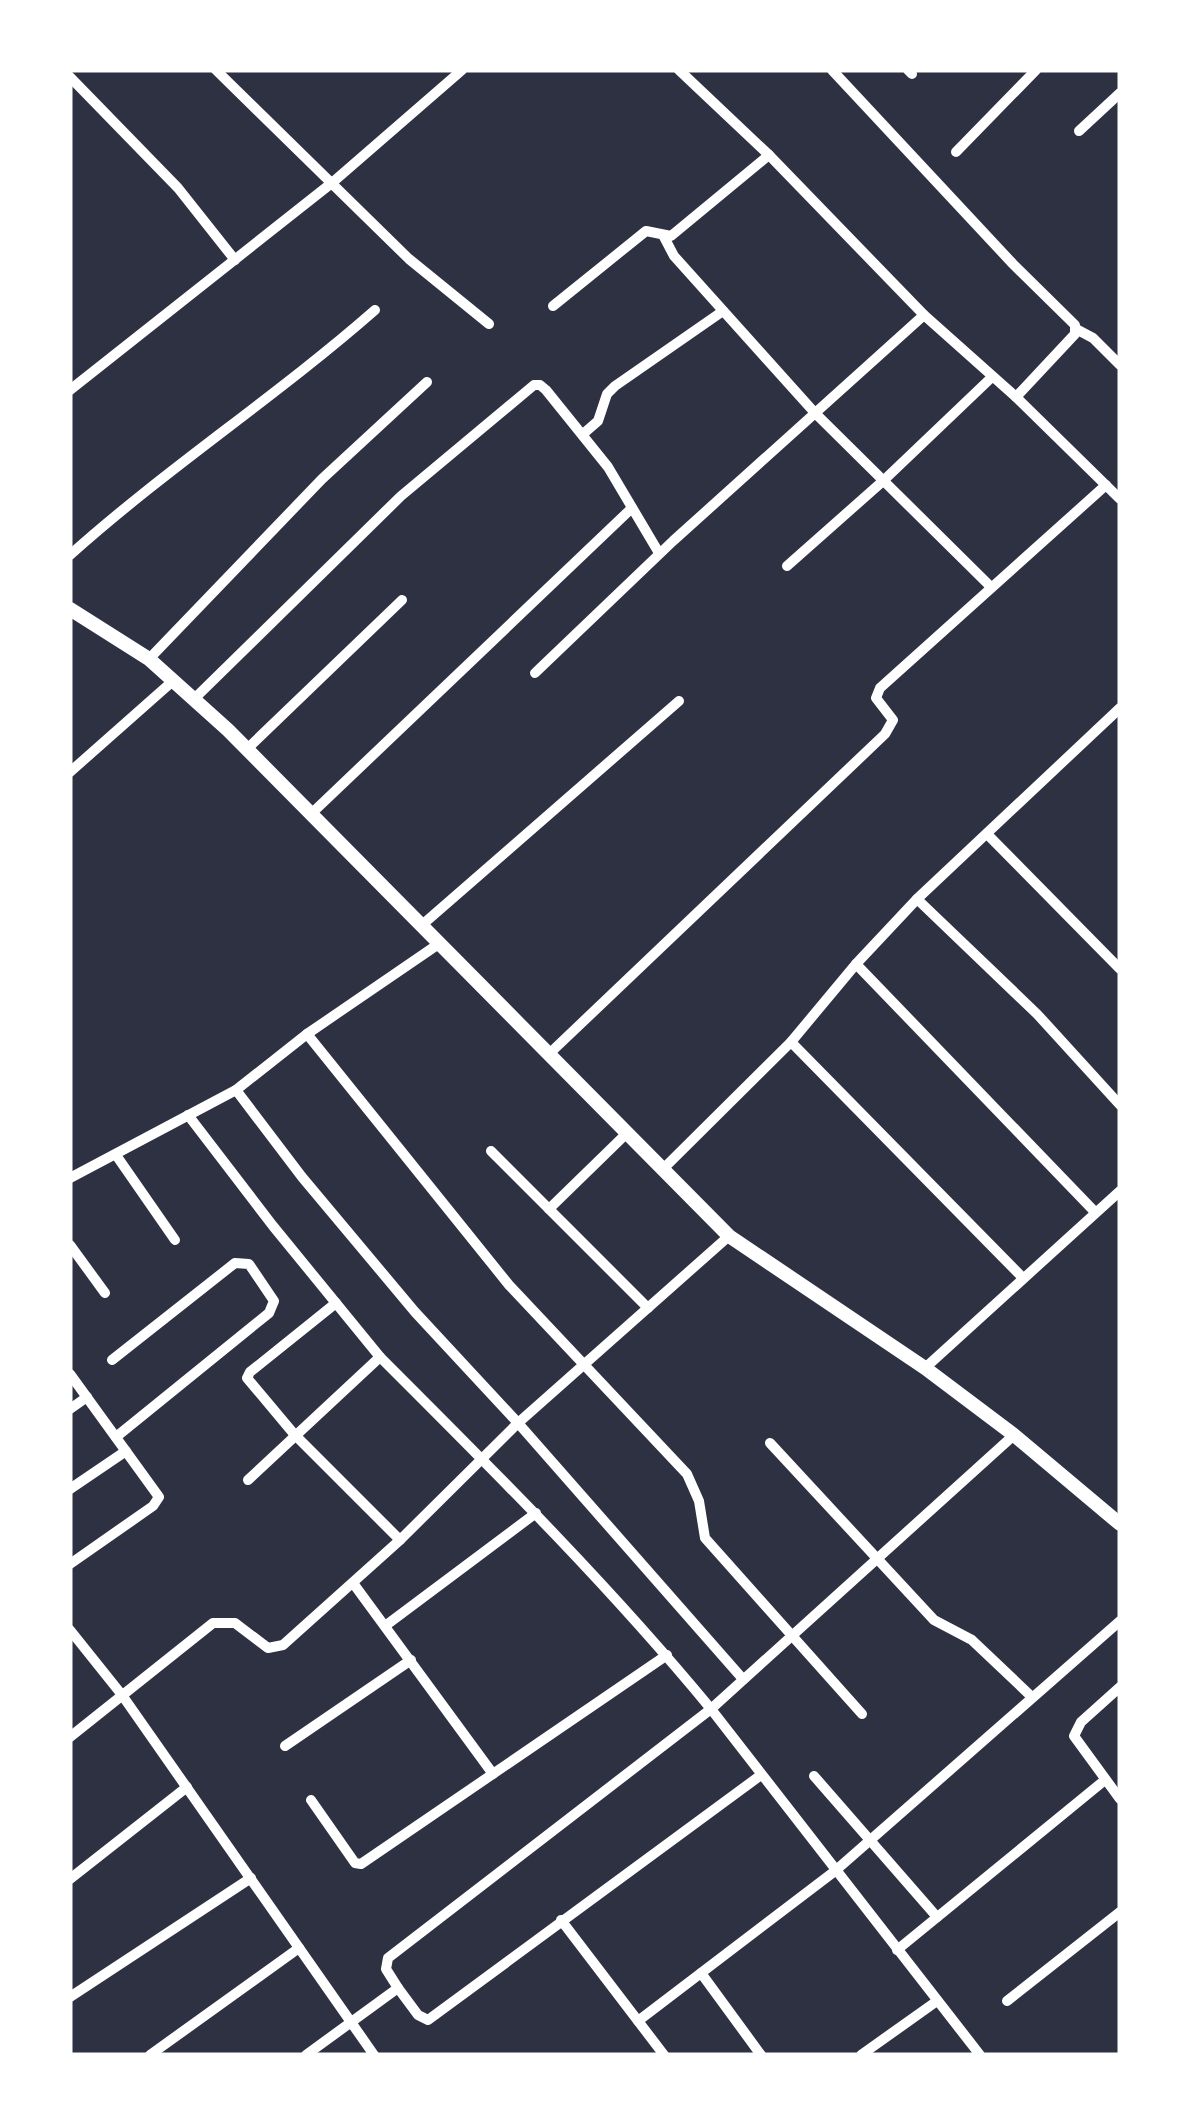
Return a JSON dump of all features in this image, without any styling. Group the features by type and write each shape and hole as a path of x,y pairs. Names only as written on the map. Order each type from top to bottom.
{"street":[{"path":"216,70 409,259 489,324"},
{"path":"70,390 334,182 462,70"},
{"path":"679,70 769,155 924,314 1120,500"},
{"path":"832,70 1076,329 1094,338 1120,365"},
{"path":"956,152 1036,70"},
{"path":"70,77 178,188 235,260"},
{"path":"1079,130 1120,93"},
{"path":"553,306 646,232 671,236 769,155"},
{"path":"663,236 674,256 815,413 990,586"},
{"path":"70,555 130,501 318,360 376,310"},
{"path":"583,434 598,421 607,394 615,386 724,311"},
{"path":"536,673 660,554 924,314"},
{"path":"1016,398 1076,329"},
{"path":"788,566 992,377"},
{"path":"148,659 322,478 427,382"},
{"path":"194,699 401,496 534,386 546,390 583,434 660,554"},
{"path":"549,1054 885,734 893,720 878,702 877,692 1106,485"},
{"path":"310,814 632,508"},
{"path":"246,750 402,600"},
{"path":"70,609 148,659 194,699 729,1236 925,1368 1120,1524"},
{"path":"70,772 174,680"},
{"path":"422,925 679,701"},
{"path":"662,1170 790,1042 917,899 1120,708"},
{"path":"988,835 1120,969"},
{"path":"917,899 1037,1014 1120,1104"},
{"path":"70,1178 236,1090 307,1034 440,943"},
{"path":"856,964 1094,1212"},
{"path":"307,1034 509,1285 687,1474 699,1501 705,1538 862,1714"},
{"path":"790,1042 1023,1278"},
{"path":"236,1090 302,1177 415,1312 742,1678"},
{"path":"188,1116 380,1356 536,1512 667,1655 980,2055"},
{"path":"548,1209 626,1134"},
{"path":"491,1151 648,1308"},
{"path":"116,1155 175,1240"},
{"path":"925,1368 1120,1191"},
{"path":"70,1737 213,1623 236,1622 268,1648 283,1645 400,1540 518,1423 729,1236"},
{"path":"70,1244 105,1293"},
{"path":"112,1360 235,1263 249,1264 274,1302 268,1313 116,1437"},
{"path":"336,1303 247,1375 248,1380 294,1434 400,1540"},
{"path":"248,1480 380,1356"},
{"path":"70,1374 158,1494 158,1500 70,1564"},
{"path":"70,1410 87,1397"},
{"path":"761,1775 428,2020 418,2015 386,1969 388,1958 711,1709 1014,1436"},
{"path":"770,1442 934,1620 972,1640 1032,1697"},
{"path":"70,1489 126,1451"},
{"path":"385,1626 536,1512"},
{"path":"354,1582 493,1774"},
{"path":"638,2021 835,1871 1120,1621"},
{"path":"70,1630 122,1696 374,2055"},
{"path":"311,1800 355,1864 361,1864 667,1655"},
{"path":"284,1746 411,1660"},
{"path":"1120,1687 1074,1732 1079,1746 1120,1800"},
{"path":"814,1776 938,1917"},
{"path":"897,1950 1105,1780"},
{"path":"70,1879 186,1788"},
{"path":"70,1996 251,1878"},
{"path":"1006,2002 1120,1912"},
{"path":"561,1920 664,2055"},
{"path":"150,2055 299,1948"},
{"path":"700,1974 761,2055"},
{"path":"306,2055 398,1988"},
{"path":"861,2055 937,2001"}]}
